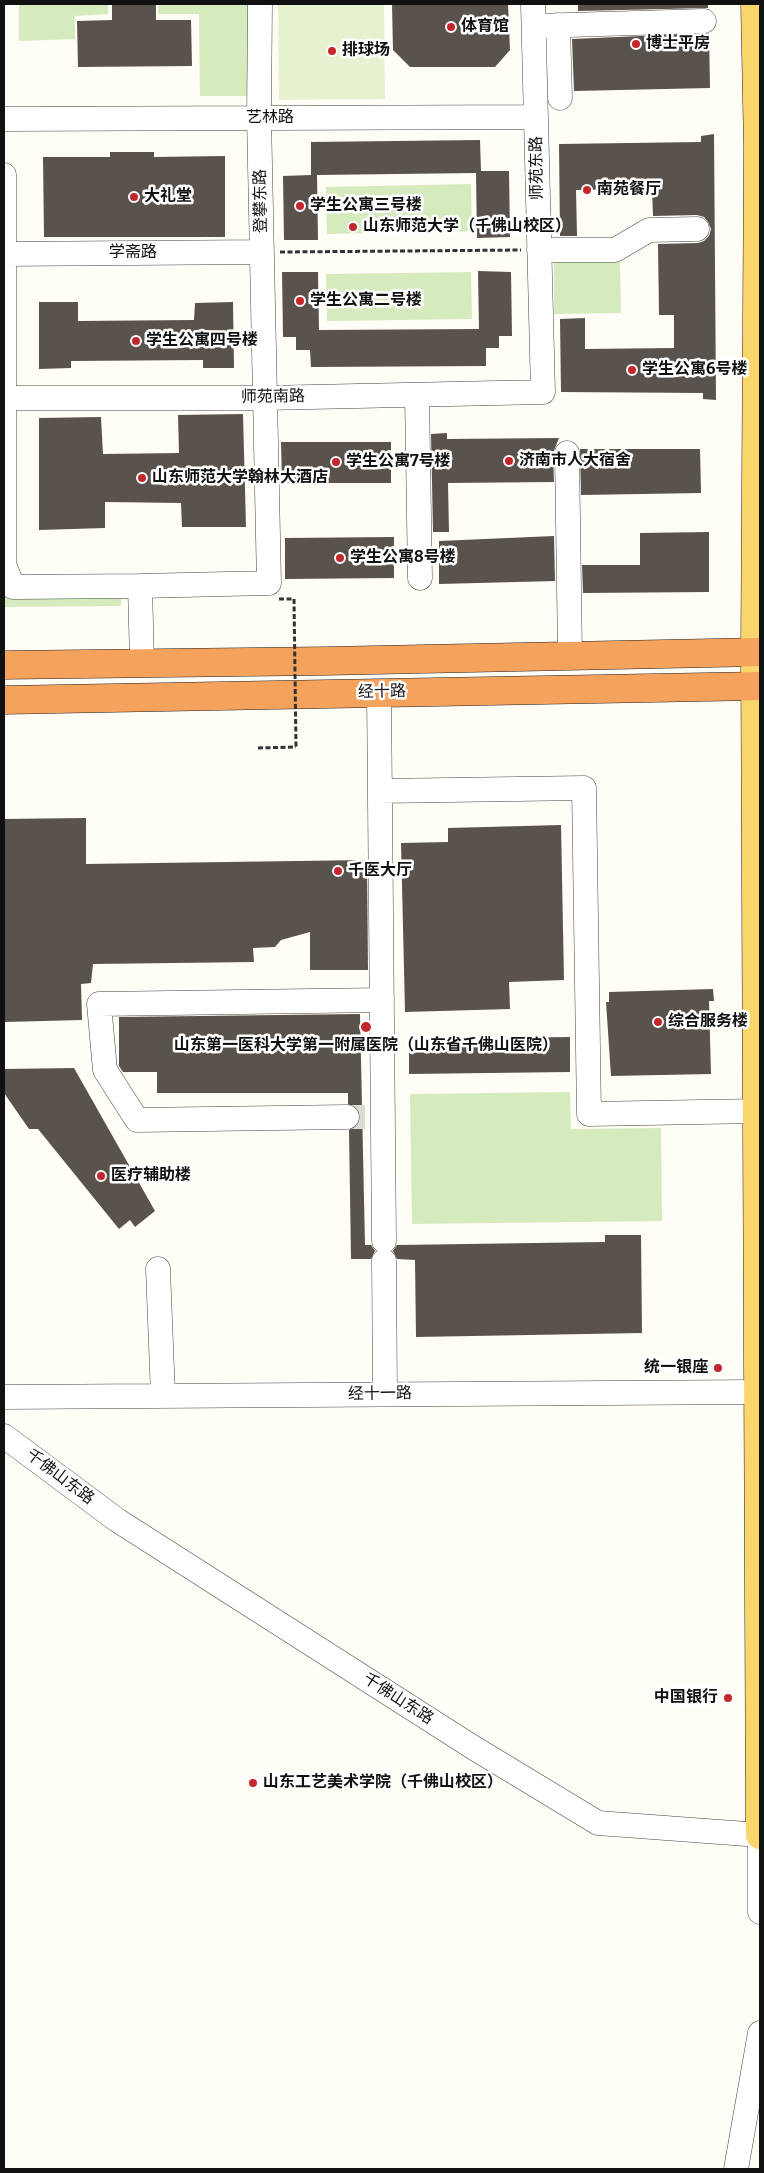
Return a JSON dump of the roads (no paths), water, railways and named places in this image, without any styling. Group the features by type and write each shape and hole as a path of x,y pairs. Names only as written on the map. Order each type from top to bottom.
{"highway":[{"name":"经十路","path":"4,665 336,661 758,652"},
{"name":"经十路","path":"4,700 758,686"}],"main road":[{"path":"755,4 759,265 759,1287 757,1392 760,1836"}],"street":[{"name":"登攀东路","path":"140,586 269,583 262,252 260,4"},
{"path":"533,15 558,25 704,21"},
{"name":"师苑东路","path":"533,15 543,392"},
{"path":"558,25 560,98"},
{"name":"艺林路","path":"4,119 536,117"},
{"path":"4,175 4,564 13,587 140,586 142,662"},
{"path":"539,250 615,250 649,230 697,229"},
{"name":"学斋路","path":"4,254 262,252"},
{"name":"师苑南路","path":"4,398 265,398 543,392"},
{"path":"417,396 420,578"},
{"path":"567,453 570,655"},
{"path":"379,692 382,1000 365,1117 384,1251 385,1394"},
{"path":"380,791 584,788 590,1114 758,1111"},
{"path":"365,1117 137,1120 105,1070 99,1004 382,1000"},
{"path":"158,1269 163,1396"},
{"name":"经十一路","path":"4,1397 757,1392"},
{"name":"千佛山东路","path":"4,1436 118,1520 466,1743 579,1813 598,1823 760,1836"},
{"path":"760,1836 760,1912"},
{"path":"736,2169 760,2033"}],"tunnel":[{"path":"347,1117 365,1117"}],"place":[{"name":"体育馆","path":"451,27"},
{"name":"博士平房","path":"636,44"},
{"name":"排球场","path":"332,51"},
{"name":"南苑餐厅","path":"587,190"},
{"name":"大礼堂","path":"134,197"},
{"name":"学生公寓三号楼","path":"300,206"},
{"name":"山东师范大学（千佛山校区）","path":"353,227"},
{"name":"学生公寓二号楼","path":"300,301"},
{"name":"学生公寓四号楼","path":"136,341"},
{"name":"学生公寓6号楼","path":"632,370"},
{"name":"济南市人大宿舍","path":"509,461"},
{"name":"学生公寓7号楼","path":"336,462"},
{"name":"山东师范大学翰林大酒店","path":"142,478"},
{"name":"学生公寓8号楼","path":"340,558"},
{"name":"千医大厅","path":"338,871"},
{"name":"综合服务楼","path":"658,1022"},
{"name":"山东第一医科大学第一附属医院（山东省千佛山医院）","path":"366,1027"},
{"name":"医疗辅助楼","path":"101,1176"},
{"name":"统一银座","path":"718,1368"},
{"name":"中国银行","path":"728,1698"},
{"name":"山东工艺美术学院（千佛山校区）","path":"253,1783"}]}
